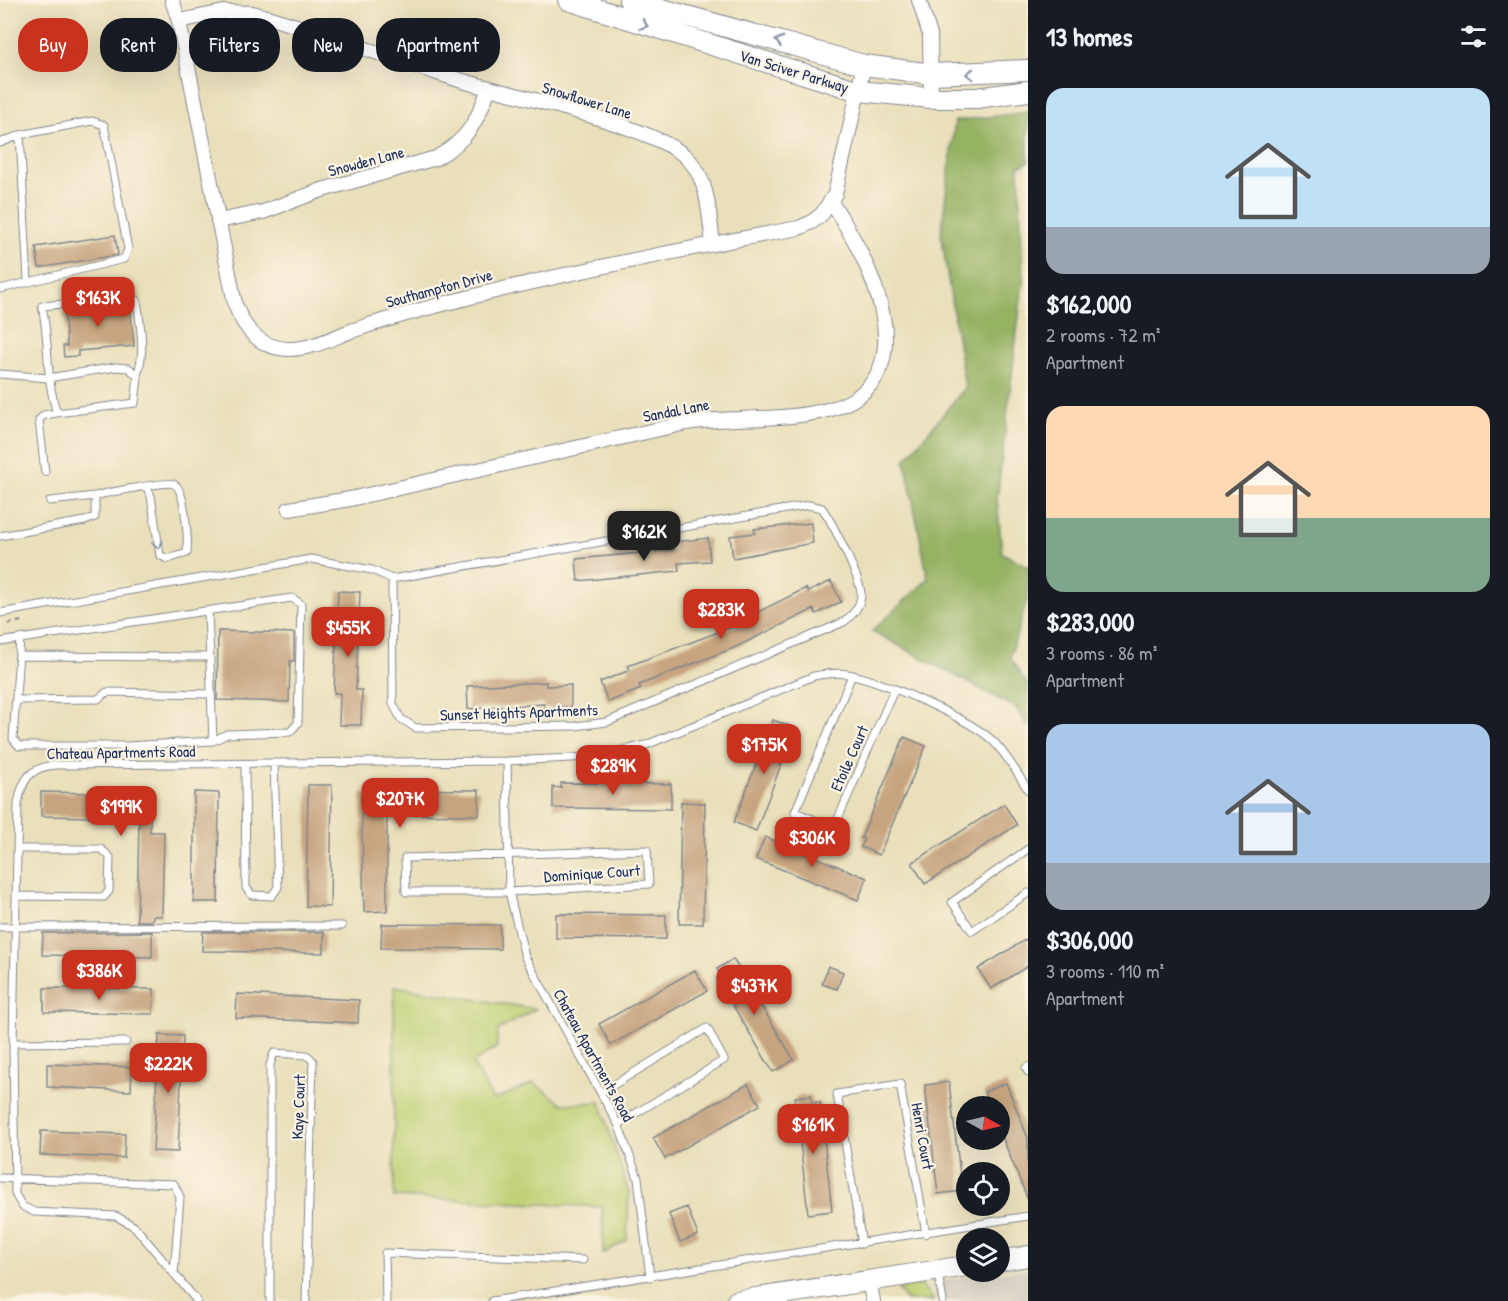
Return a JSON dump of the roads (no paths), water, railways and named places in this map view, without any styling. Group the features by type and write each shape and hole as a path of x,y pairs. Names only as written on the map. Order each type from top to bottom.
{"street":[{"name":"Southampton Drive","path":"172,0 179,21 218,221 240,319 261,342 275,348 307,347 391,318 528,281 799,228 812,222 831,202 840,183 864,65"},
{"name":"Van Sciver Parkway","path":"568,0 859,91 931,98 977,98 1028,91"},
{"name":"Van Sciver Parkway","path":"629,0 864,65 932,74 1028,70"},
{"path":"919,0 930,35 931,98"},
{"name":"Snowflower Lane","path":"179,21 224,12 252,13 489,88 629,129 680,152 691,161 702,183 713,243"},
{"name":"Snowden Lane","path":"218,221 263,212 322,190 436,158 450,150 471,129 478,119 489,88"},
{"name":"Sandal Lane","path":"289,509 344,500 686,423 721,418 802,414 830,409 854,399 872,384 878,373 883,362 885,337 866,264 857,242 831,202"},
{"path":"1010,1259 1028,1256"},
{"path":"737,1301 956,1267"},
{"path":"869,1281 873,1301"}],"lane":[{"path":"0,143 20,135 92,121 104,125 128,249 124,259 0,289"},
{"path":"20,135 28,281"},
{"path":"45,472 39,420 44,415 135,403 137,375 142,362 137,300 133,296 42,306 50,366 48,378 57,413"},
{"path":"0,374 48,378 116,367 129,368 137,375"},
{"path":"50,501 147,488 164,482 175,484 180,490 188,537 187,553 167,559 160,555 151,496 147,488"},
{"path":"0,536 44,530 95,517 95,496"},
{"name":"Sunset Heights Apartments","path":"809,505 822,507 832,520 861,592 858,609 844,622 607,722 575,726 416,728 401,719 393,705 392,579 809,505"},
{"path":"0,613 311,559 372,570 392,579"},
{"path":"0,642 292,598 301,604 298,723 290,732 227,734 213,741 127,746 19,746 13,739 20,639"},
{"path":"208,611 213,741"},
{"path":"19,656 209,657"},
{"name":"Chateau Apartments Road","path":"197,1301 135,1227 125,1220 116,1216 27,1210 18,1200 13,1180 12,1043 17,849 20,793 27,775 35,769 57,765 507,761 612,754 646,745 814,676 830,673 852,675 894,690 978,729 1004,753 1028,790"},
{"name":"Etoile Court","path":"852,675 795,812 834,828 894,690"},
{"path":"16,700 98,699 107,692 210,694"},
{"name":"Chateau Apartments Road","path":"507,761 509,891 525,957 618,1124 638,1178 650,1277"},
{"path":"246,764 246,888 252,896 272,896 278,887 274,764"},
{"path":"16,896 104,897 109,891 110,857 101,849 17,849"},
{"path":"1028,849 952,902 972,931 1028,893"},
{"name":"Dominique Court","path":"508,856 647,850 649,884 509,891"},
{"path":"508,856 405,858 406,892 509,891"},
{"path":"0,927 342,926"},
{"path":"602,1092 707,1028 724,1060 618,1124"},
{"path":"12,1043 126,1042"},
{"name":"Kaye Court","path":"270,1301 270,1065 274,1053 307,1055 313,1061 306,1301"},
{"path":"1028,1066 1026,1068 1028,1072"},
{"name":"Henri Court","path":"862,1244 837,1094 900,1084 926,1234"},
{"path":"0,1178 174,1184 180,1197 174,1274"},
{"path":"492,1301 926,1234 1028,1216"},
{"path":"386,1301 385,1252 583,1260"},
{"path":"937,1270 943,1301"}]}
